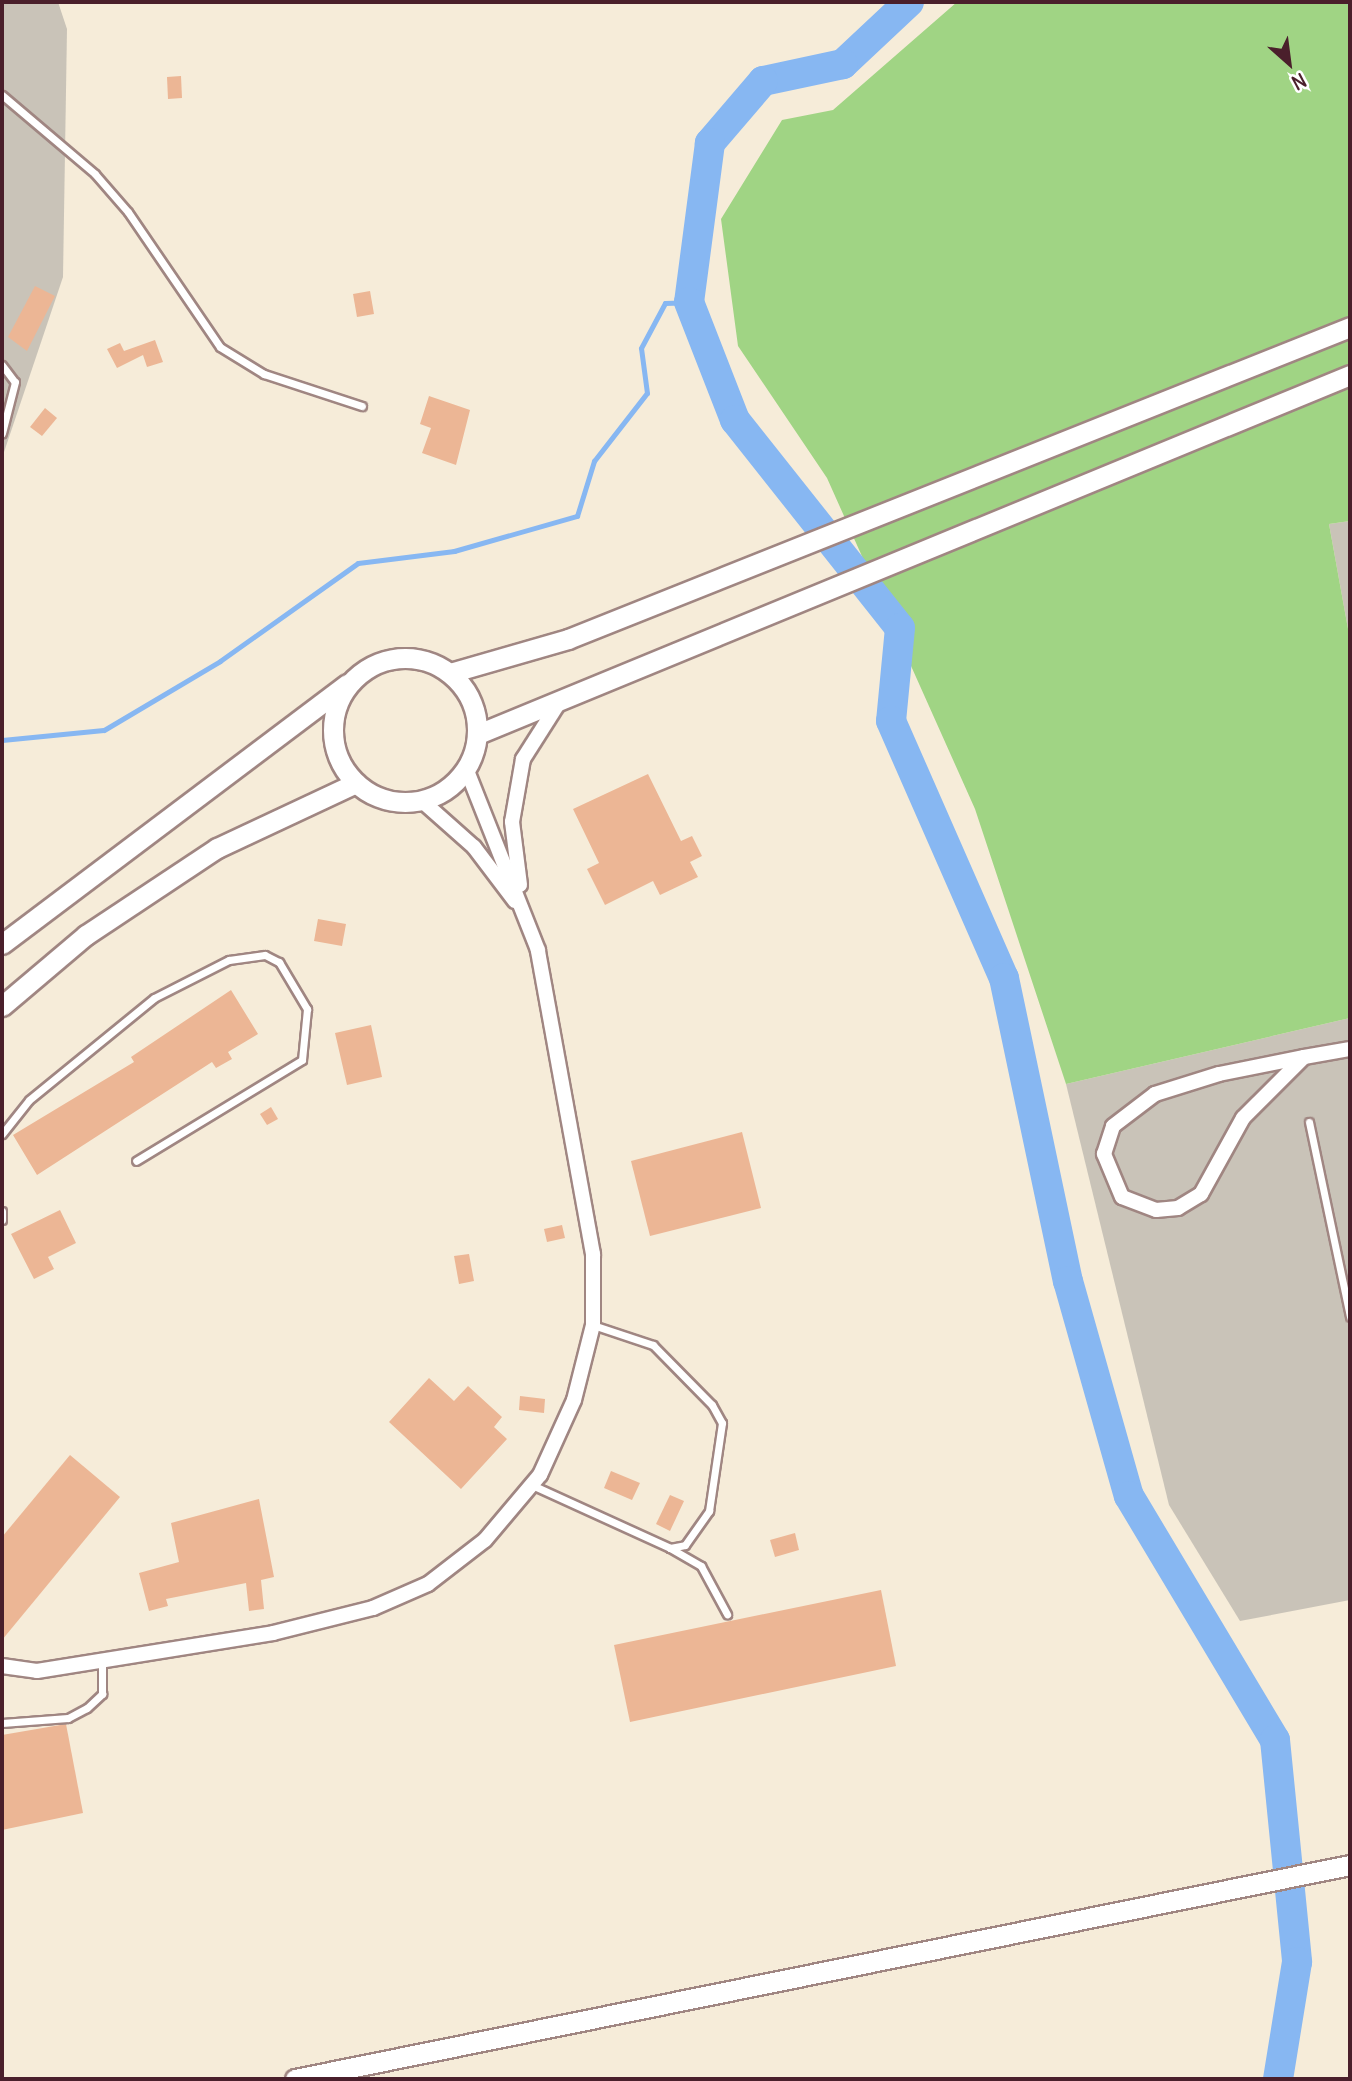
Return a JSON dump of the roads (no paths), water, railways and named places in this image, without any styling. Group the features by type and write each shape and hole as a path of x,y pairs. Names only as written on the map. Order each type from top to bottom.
{"street":[{"path":"450,673 568,639 906,501 1350,327"},
{"path":"478,734 1350,374"},
{"path":"2,944 356,677 392,659 423,660 450,673 475,711 478,734 466,768 442,792 421,800 397,802 356,783 334,741 342,695 356,677"},
{"path":"524,912 512,822 523,759 561,700"},
{"path":"2,1666 37,1671 273,1633 373,1608 428,1584 485,1541 532,1485 575,1400 593,1325 593,1254 538,950 466,768"},
{"path":"2,1006 86,935 217,848 356,783"},
{"path":"421,800 474,848 524,912"},
{"path":"1304,1058 1242,1118 1200,1194 1178,1208 1156,1210 1122,1197 1104,1153 1113,1126 1155,1094 1304,1058 1350,1049"},
{"path":"295,2079 339,2074 1346,1866"}],"lane":[{"path":"2,95 94,174 128,212 220,347 264,374 362,406"},
{"path":"2,365 15,383 2,433"},
{"path":"2,1134 29,1100 154,998 229,960 265,955 279,962 307,1009 302,1060 136,1161"},
{"path":"1309,1122 1350,1317"},
{"path":"2,1211 2,1220"},
{"path":"593,1325 634,1336 674,1360 722,1423 709,1511 685,1545 670,1548"},
{"path":"532,1485 670,1548 701,1566 727,1614"},
{"path":"2,1723 68,1718 88,1708 102,1694 102,1660"}],"waterway":[{"path":"909,2 843,64 763,81 710,143 689,302 735,420 900,628 891,721 1004,978 1068,1281 1129,1496 1275,1740 1297,1962 1278,2079"},
{"path":"2,740 104,730 220,661 358,563 454,551 577,516 594,461 647,393 641,348 665,303 689,302"}]}
